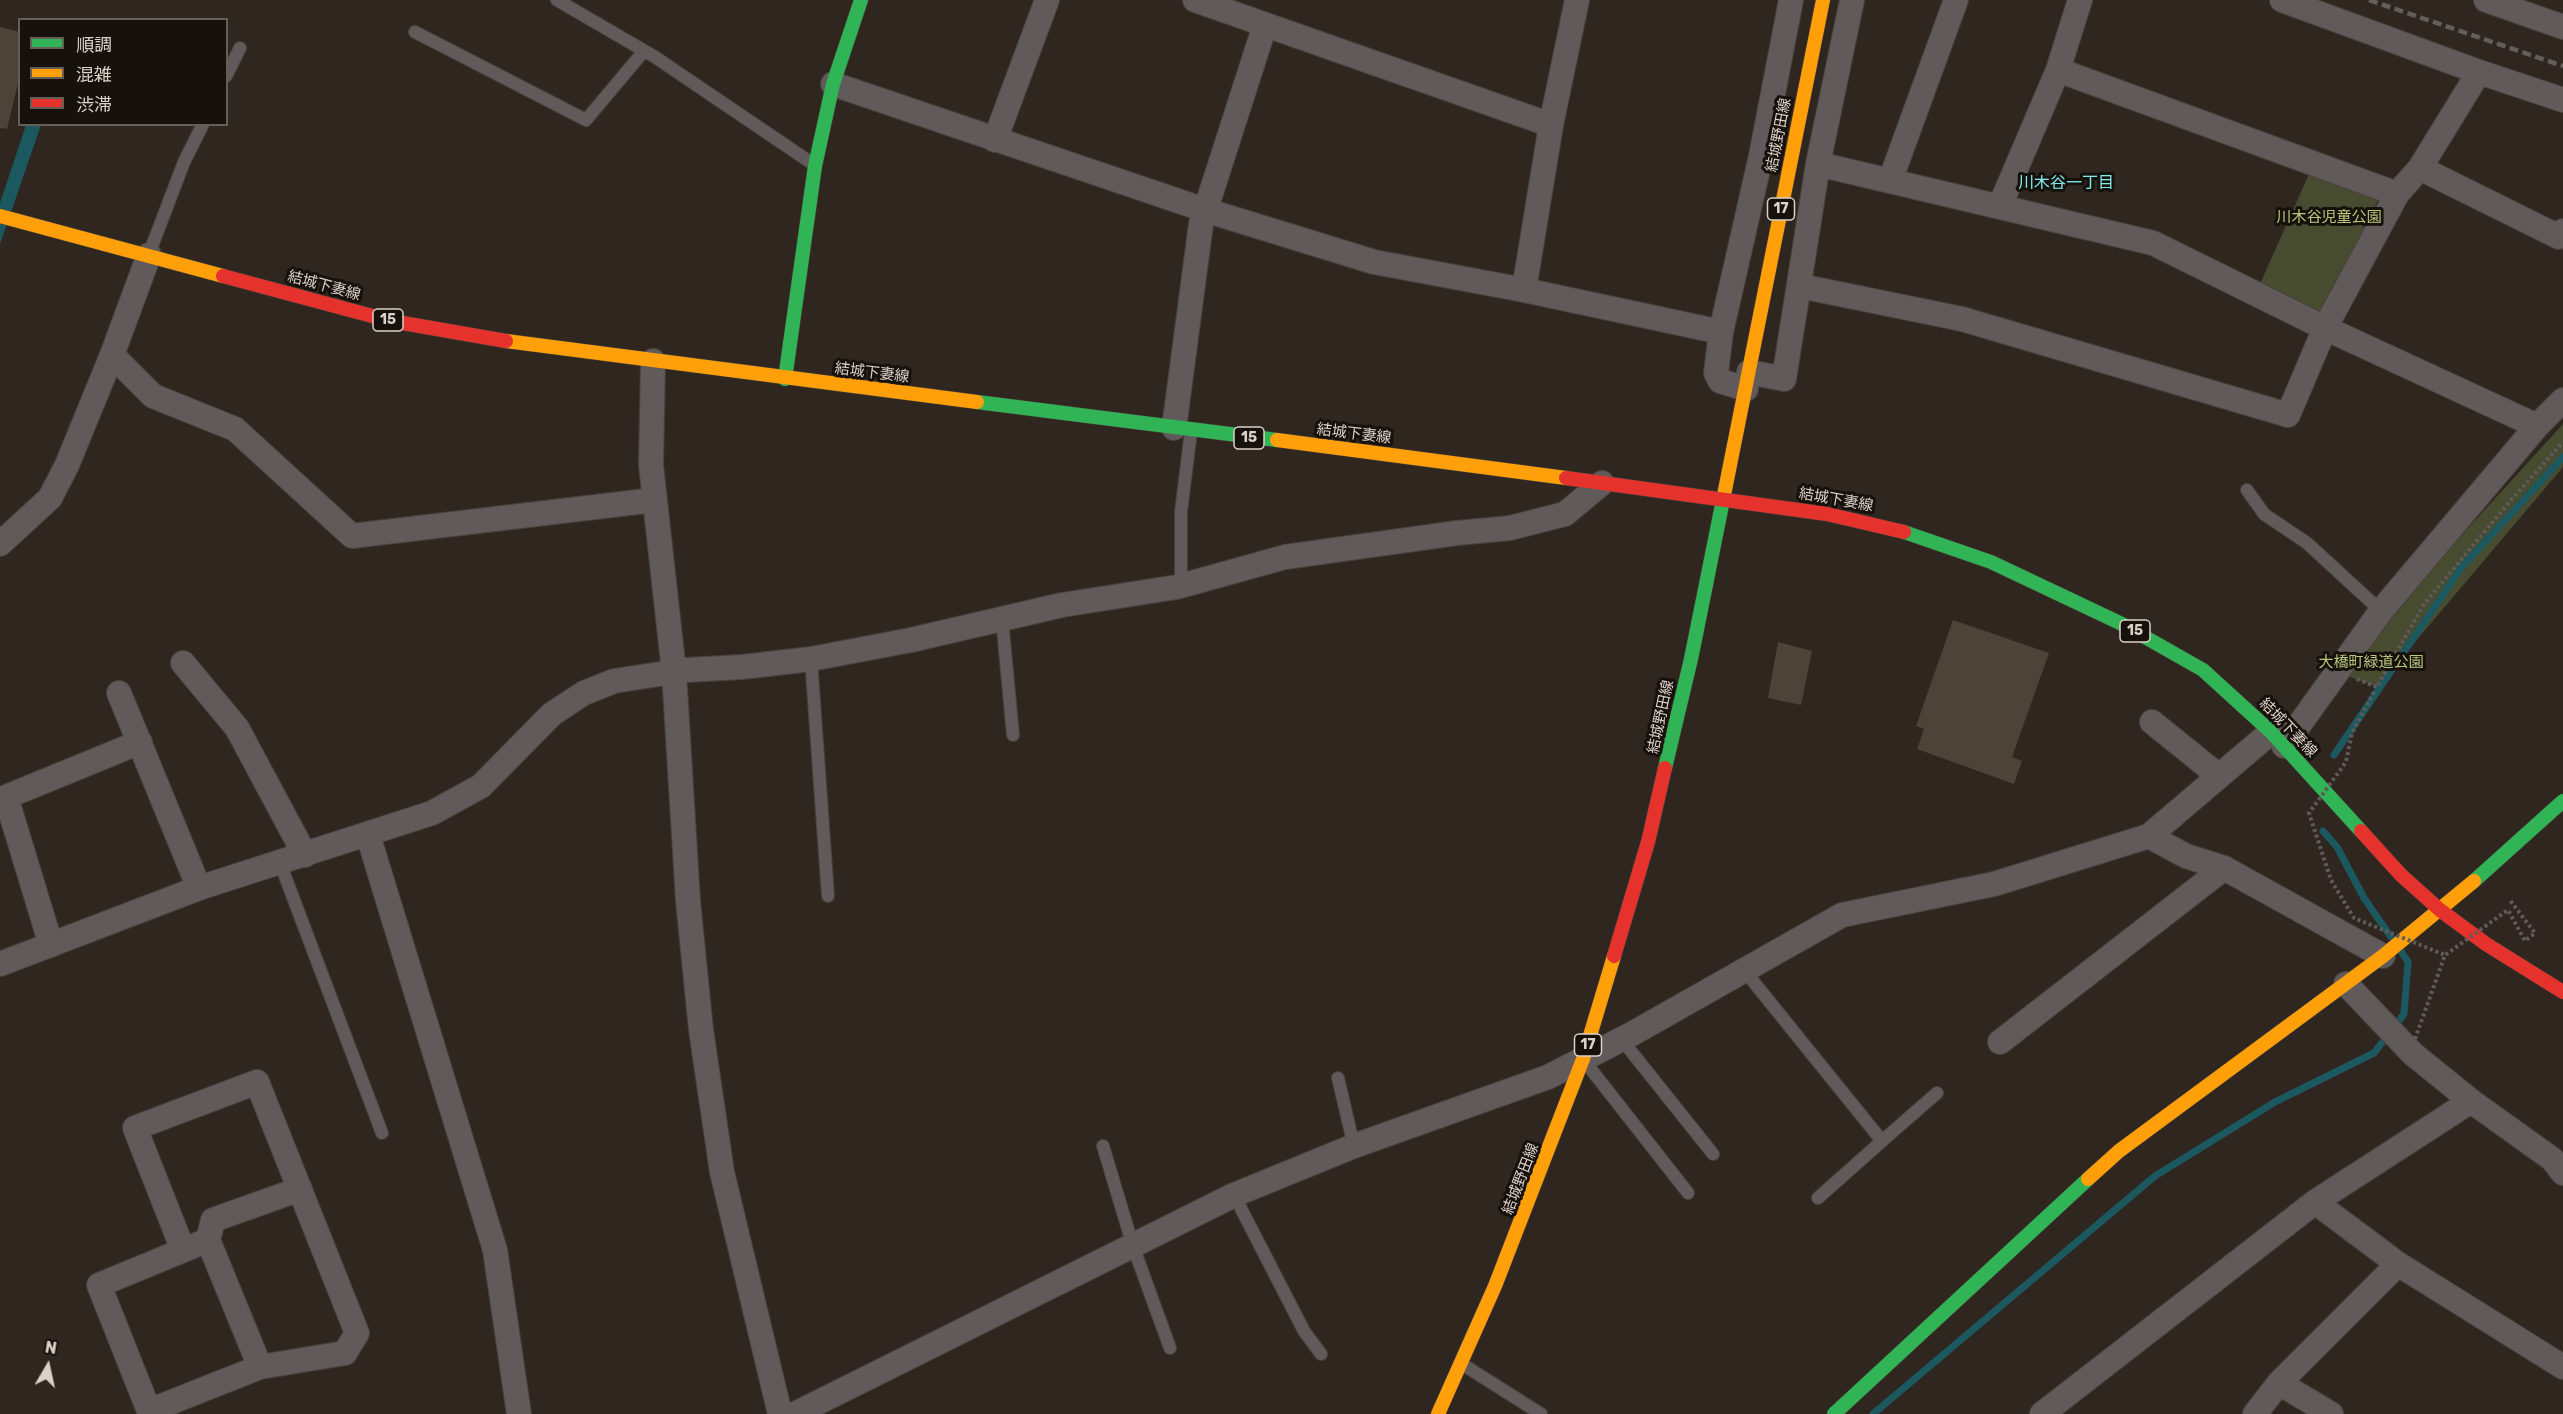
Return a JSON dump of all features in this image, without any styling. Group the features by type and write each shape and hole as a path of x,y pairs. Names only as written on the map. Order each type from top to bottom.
{"main road":[{"path":"785,379 815,166 833,84 861,0"},
{"name":"結城野田線","path":"1438,1414 1535,1188 1583,1059 1648,842 1665,778 1748,380 1823,0"},
{"name":"結城下妻線","path":"0,216 391,321 469,336 785,379 1723,498 1878,524 1933,540 1991,562 2122,624 2179,655 2225,688 2277,739 2401,875 2440,910 2486,944 2563,992"},
{"path":"1834,1414 2119,1151 2384,956 2440,910 2563,801"}],"street":[{"path":"995,140 1047,0"},
{"path":"1195,0 1551,125"},
{"path":"1524,290 1551,125 1577,0"},
{"path":"1791,0 1761,156 1721,332 1716,373 1720,381 1784,379 1818,165 1852,0"},
{"path":"1890,182 1956,0"},
{"path":"2000,206 2058,69 2080,0"},
{"path":"2282,0 2563,100"},
{"path":"2486,0 2562,21"},
{"path":"1182,429 1205,210 1265,25"},
{"path":"2058,69 2397,194"},
{"path":"1800,286 1962,319 2288,415 2325,328 2397,194 2420,168 2479,72"},
{"path":"833,84 1205,210 1374,262 1524,290 1721,332"},
{"path":"1818,165 2153,243 2325,328 2537,426"},
{"path":"2420,168 2559,237 2563,231"},
{"path":"0,544 50,498 67,465 112,355 149,255"},
{"path":"112,355 153,396 236,429 352,536 654,500"},
{"path":"653,361 651,465 674,672 688,901 703,1042 722,1172 780,1414"},
{"path":"795,1414 1234,1195 1354,1146 1548,1077 1622,1040 1842,915 1994,884 2150,836 2219,776 2277,739 2537,426 2563,400"},
{"path":"0,964 199,888 432,813 481,786 552,714 584,693 614,681 674,672 742,668 811,659 911,640 1062,605 1181,586 1285,556 1510,528 1565,514 1602,483"},
{"path":"183,663 237,728 304,855"},
{"path":"119,693 199,888"},
{"path":"2152,722 2219,776"},
{"path":"51,945 6,797 140,742"},
{"path":"368,835 495,1250 519,1414"},
{"path":"2150,836 2186,856 2224,868 2384,956"},
{"path":"2000,1042 2224,868"},
{"path":"2346,984 2413,1054 2471,1101 2552,1159 2563,1173"},
{"path":"183,1250 135,1128 257,1082 357,1333 345,1353 260,1367 149,1412 99,1285 208,1240"},
{"path":"2042,1414 2315,1202 2471,1101"},
{"path":"260,1367 208,1240 213,1220 300,1189"},
{"path":"2315,1202 2398,1264 2563,1367"},
{"path":"2255,1414 2279,1383 2398,1264"},
{"path":"2279,1383 2331,1414"}],"lane":[{"path":"557,0 644,51 815,166"},
{"path":"415,33 586,120 644,51"},
{"path":"228,72 240,48"},
{"path":"149,255 184,162 202,126"},
{"path":"1181,586 1182,429"},
{"path":"2247,490 2264,514 2307,543 2381,611"},
{"path":"1002,619 1013,735"},
{"path":"811,659 828,896"},
{"path":"280,863 382,1133"},
{"path":"1744,970 1882,1141"},
{"path":"1622,1040 1713,1154"},
{"path":"1583,1059 1688,1193"},
{"path":"1338,1078 1354,1146"},
{"path":"1818,1198 1938,1093"},
{"path":"1103,1146 1133,1245 1170,1348"},
{"path":"1234,1195 1304,1331 1321,1354"},
{"path":"1461,1364 1541,1414"}],"path":[{"path":"2377,687 2424,604 2563,442"},
{"path":"2374,693 2352,733 2346,762 2309,813 2331,880 2354,918 2445,955"},
{"path":"2415,1039 2445,955 2508,910 2525,941 2535,933 2509,899"}],"green space":[{"name":"川木谷児童公園","path":"2309,174 2380,196 2322,314 2260,284"},
{"name":"大橋町緑道公園","path":"2563,424 2563,467 2377,687 2337,672"}],"water":[{"path":"26,126 41,126 0,244 0,203"}],"building":[{"path":"0,27 18,32 18,83 7,129 0,128"},
{"path":"1953,620 2049,653 2012,757 2022,761 2014,784 1917,749 1924,729 1916,726"},
{"path":"1778,642 1812,651 1801,705 1768,698"}],"waterway":[{"path":"2334,755 2461,568 2563,457"},
{"path":"2323,831 2337,847 2364,898 2391,937"},
{"path":"1873,1414 2155,1176 2275,1102 2374,1053 2404,1014 2408,962 2401,951"}],"railway":[{"path":"2369,0 2563,66"}],"traffic: fast":[{"path":"785,379 815,166 833,84 861,0"},
{"path":"977,402 1277,440"},
{"path":"1665,768 1691,659 1725,490"},
{"path":"1904,532 1991,562 2122,624 2203,670 2271,732 2361,831"},
{"path":"2474,881 2563,801"},
{"path":"1834,1414 2088,1179"}],"traffic: slow":[{"path":"1725,490 1823,0"},
{"path":"0,216 223,276"},
{"path":"506,341 977,402"},
{"path":"1277,440 1566,478"},
{"path":"2088,1179 2119,1151 2383,956 2474,881"},
{"path":"1438,1414 1495,1286 1583,1059 1614,956"}],"traffic: jam":[{"path":"223,276 391,321 506,341"},
{"path":"1566,478 1827,514 1904,532"},
{"path":"1614,956 1648,842 1665,768"},
{"path":"2361,831 2401,875 2440,910 2486,944 2563,992"}],"district":[{"name":"川木谷一丁目","path":"2066,183"}]}
